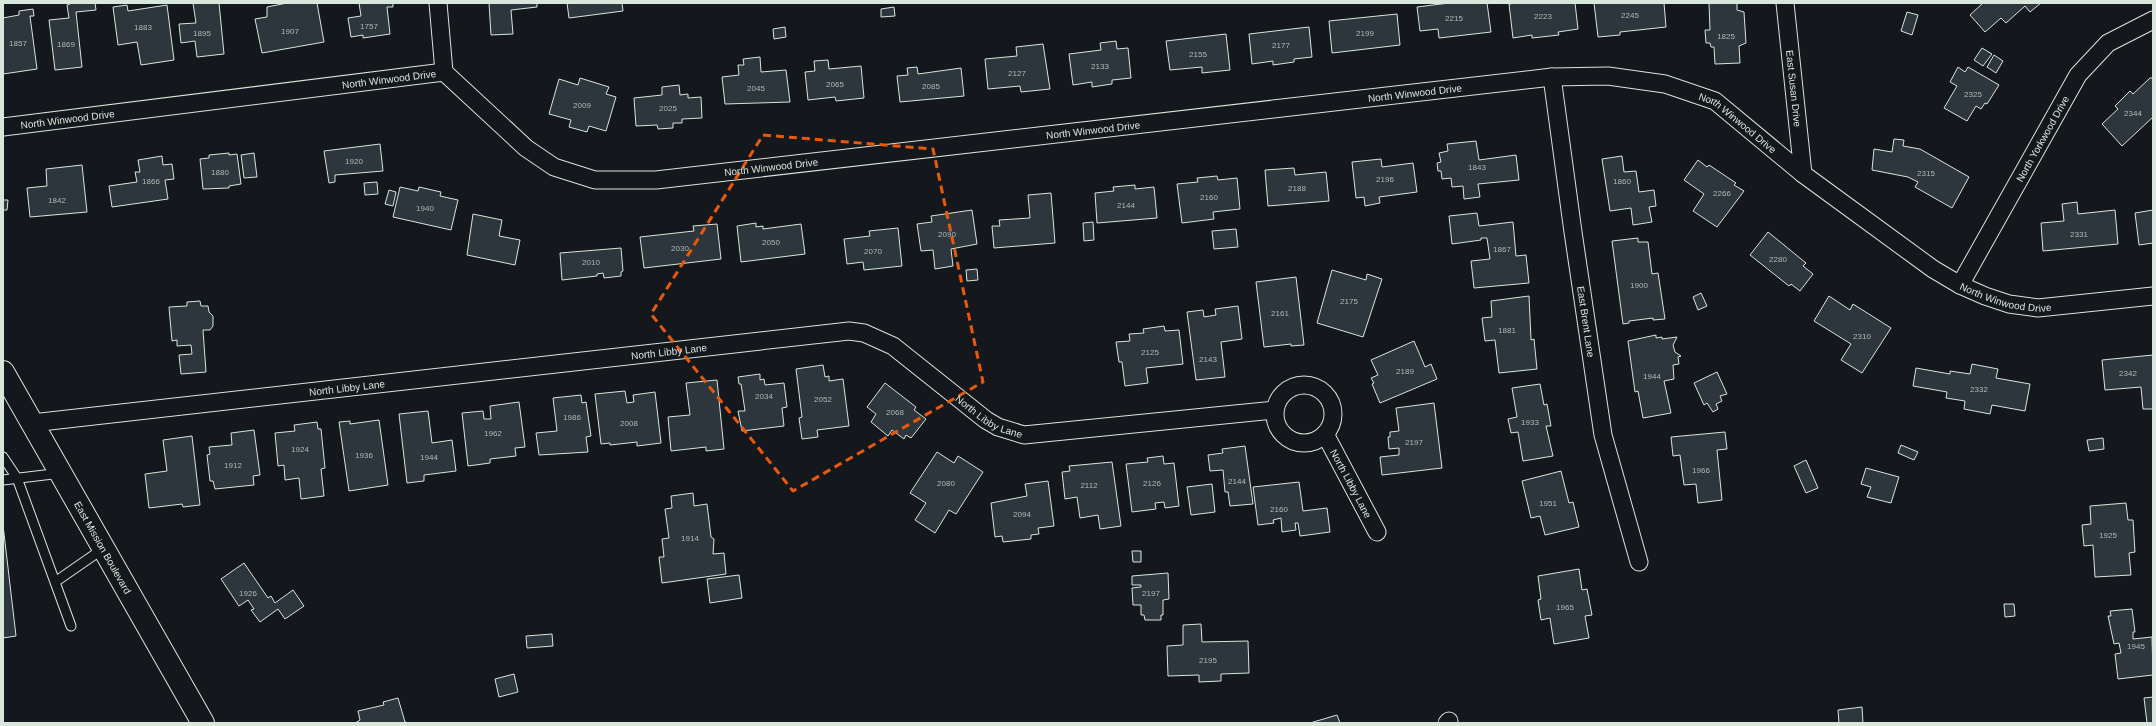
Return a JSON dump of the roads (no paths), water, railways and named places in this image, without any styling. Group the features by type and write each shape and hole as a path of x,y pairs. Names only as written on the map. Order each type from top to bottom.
{"main road":[{"name":"East Mission Boulevard","path":"3,372 203,723"}],"street":[{"path":"438,3 444,72"},
{"name":"East Susan Drive","path":"1785,3 1803,174"},
{"name":"North Yorkwood Drive","path":"1960,285 2078,75 2108,43 2153,20"},
{"name":"North Winwood Drive","path":"3,127 444,72 526,148 554,167 595,180 656,180 1552,77 1608,76 1665,84 1715,101 1803,174 1933,269 1960,285 2009,304 2038,308 2153,296"},
{"name":"East Brent Lane","path":"1552,77 1574,240 1604,436 1639,562"},
{"name":"North Libby Lane","path":"32,423 849,332 864,333 893,346 986,420 998,427 1024,435 1275,410"},
{"path":"1299,385 1317,387 1330,400 1334,418 1326,434 1310,443 1292,440 1278,428 1275,410 1278,401 1291,388 1299,385"},
{"name":"North Libby Lane","path":"1326,434 1377,532"}],"lane":[{"path":"3,457 17,478 71,626"},
{"path":"3,480 61,473"},
{"path":"55,582 104,548"}]}
